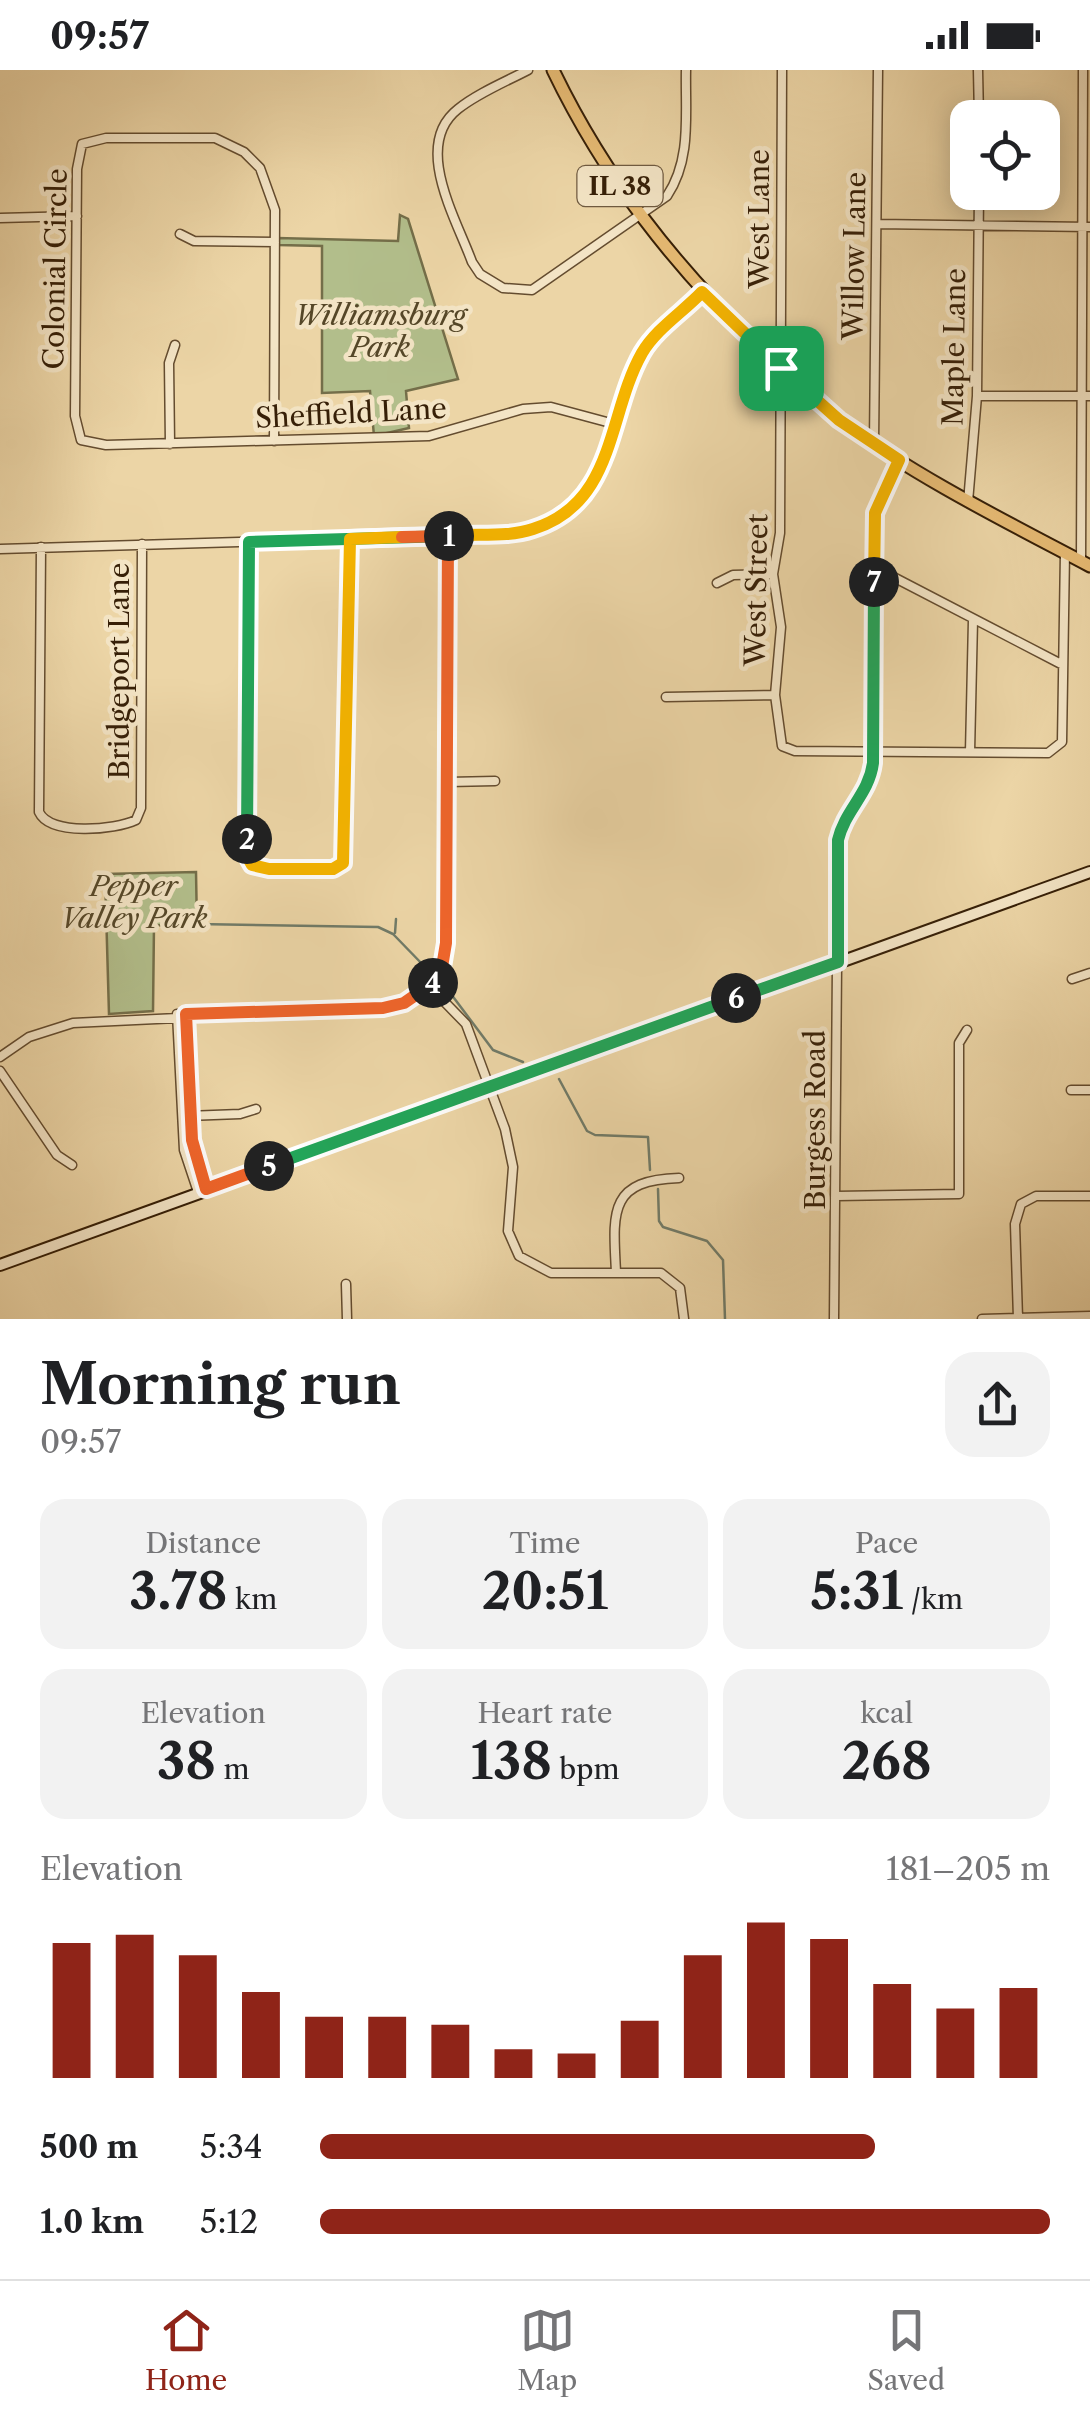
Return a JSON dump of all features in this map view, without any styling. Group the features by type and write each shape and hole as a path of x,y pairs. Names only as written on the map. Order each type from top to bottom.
{"main road":[{"name":"IL 38","path":"553,70 639,216 702,292 781,368 839,420 899,460 968,502 1086,564"},
{"path":"0,1265 1090,872"}],"street":[{"path":"528,70 458,109 436,142 434,154 480,274 503,288 532,290 668,196 681,176 686,70"},
{"name":"West Lane","path":"781,368 782,70"},
{"name":"Willow Lane","path":"874,443 878,70"},
{"path":"978,70 979,100"},
{"path":"1083,70 1086,564"},
{"name":"Colonial Circle","path":"81,440 75,416 77,216 82,144 106,138 215,138 244,152 266,178 275,210 274,441"},
{"name":"Maple Lane","path":"968,502 977,396 979,210"},
{"path":"0,218 77,216"},
{"path":"878,224 1086,226"},
{"path":"180,234 194,242 275,242"},
{"path":"0,548 448,536 526,531 554,521 596,479 618,425 632,374 646,347 702,292"},
{"path":"170,444 169,363 175,345"},
{"name":"West Street","path":"781,368 780,532 773,574 781,626 775,695 779,739 785,749 874,751"},
{"path":"977,396 1086,396"},
{"name":"Sheffield Lane","path":"81,440 106,446 429,436 524,408 550,407 618,425"},
{"name":"Burgess Road","path":"834,1319 838,840 843,824 869,783 874,751 875,513 899,460"},
{"path":"0,1057 54,1026 181,1014 383,1008 404,1003 430,987 442,967 446,943 448,536"},
{"path":"249,542 247,850 252,865 259,867 333,869 343,863 346,845 350,539"},
{"name":"Bridgeport Lane","path":"41,547 42,818 50,824 121,826 136,820 141,799 142,544"},
{"path":"874,751 1057,750 1062,742 1065,552"},
{"path":"874,567 1063,665"},
{"path":"716,584 733,575 773,574"},
{"path":"970,752 973,620"},
{"path":"666,697 775,695"},
{"path":"448,782 495,782"},
{"path":"1072,979 1090,973"},
{"path":"430,987 466,1024 490,1086 512,1156 508,1231 523,1260 551,1272 655,1271 670,1277 682,1294 684,1319"},
{"path":"181,1014 186,1159 202,1190"},
{"path":"837,1196 959,1192 959,1042 967,1030"},
{"path":"0,1070 57,1155 72,1165"},
{"path":"1071,1090 1090,1090"},
{"path":"186,1116 240,1114 256,1108"},
{"path":"616,1272 614,1218 626,1194 642,1182 680,1178"},
{"path":"618,1185 626,1194"},
{"path":"1018,1318 1015,1224 1021,1204 1036,1196 1090,1196"},
{"path":"512,1270 523,1260"},
{"path":"346,1284 347,1319"},
{"path":"982,1319 1090,1316"}],"green space":[{"name":"Williamsburg Park","path":"400,215 408,219 458,379 406,391 409,428 374,436 370,391 322,393 322,246 279,245 278,238 398,241"},
{"name":"Pepper Valley Park","path":"196,872 197,927 154,925 153,1011 109,1014 105,874"}],"waterway":[{"path":"395,933 396,919"},
{"path":"197,924 378,927 393,934 426,968"},
{"path":"442,982 493,1050 523,1062"},
{"path":"559,1079 587,1131 595,1135 648,1137 650,1170"},
{"path":"658,1189 659,1221 663,1227 707,1241 723,1260 725,1319"}],"route":[{"path":"702,292 781,368 839,420 899,460 875,513 873,763 866,792 843,824 838,840 838,962 206,1189 192,1140 186,1014 383,1008 402,1004 430,987 442,967 446,943 448,536 350,539 346,857 333,869 269,869 252,865 248,858 249,542 507,534 554,521 588,490 603,467 632,374 646,347 702,292"}]}
